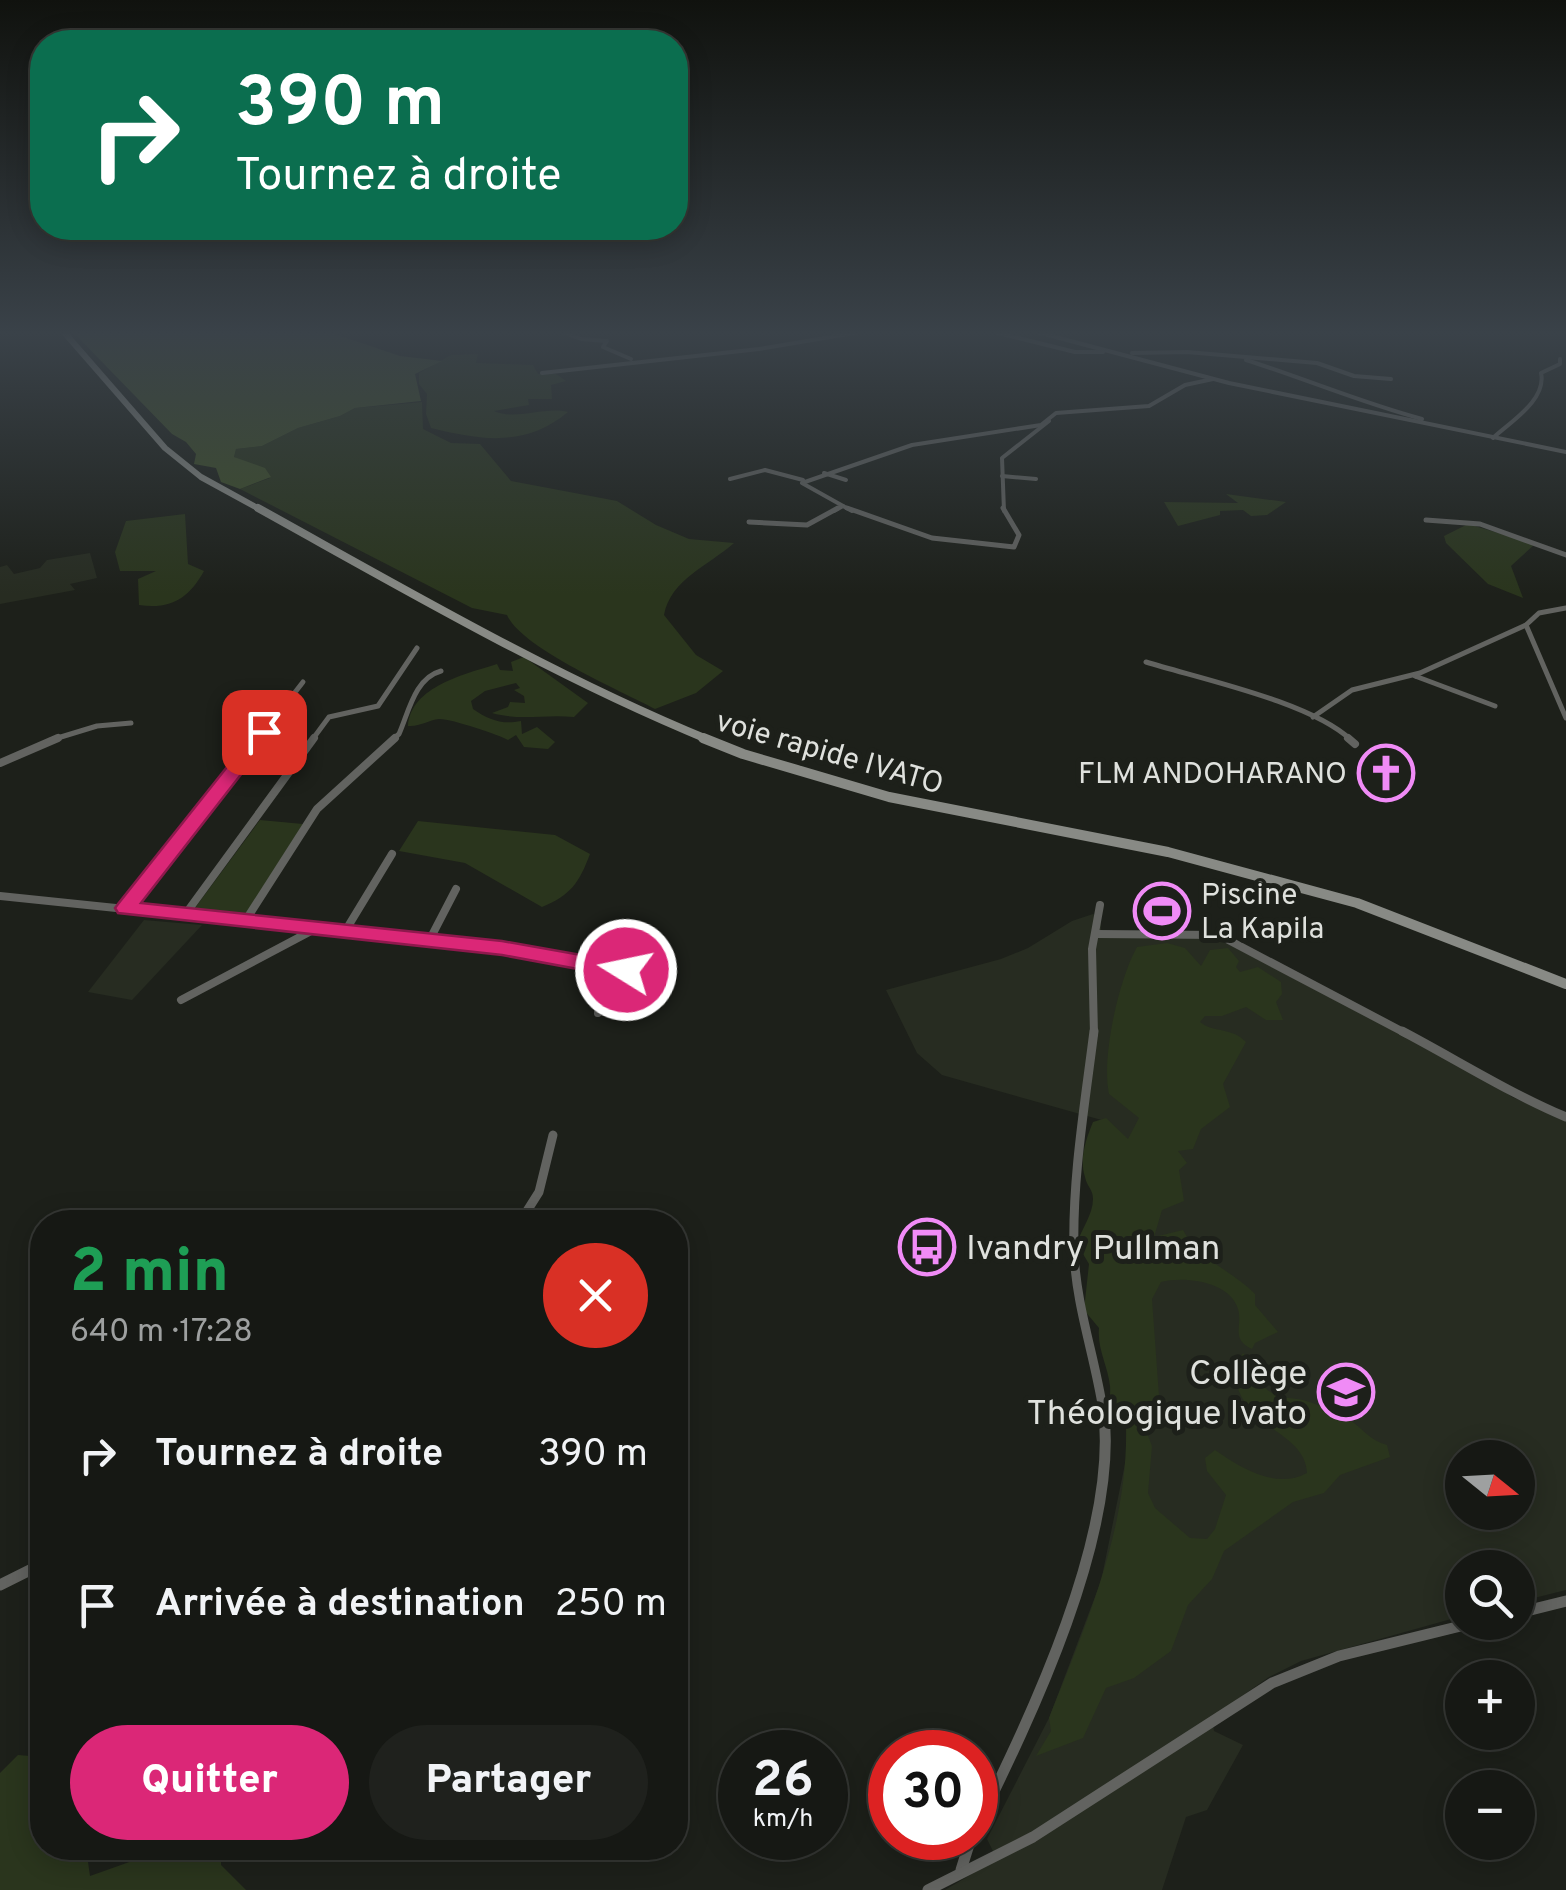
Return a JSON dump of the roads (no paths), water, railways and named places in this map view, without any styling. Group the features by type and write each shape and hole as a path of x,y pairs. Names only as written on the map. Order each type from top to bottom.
{"main road":[{"name":"voie rapide IVATO","path":"140,419 165,448 201,477 466,622 655,718 743,754 860,790 1168,852 1357,902 1566,984"}],"street":[{"path":"1403,419 1566,452"},
{"path":"1423,419 1445,428"},
{"path":"1493,438 1514,419"},
{"path":"730,479 765,470 803,480 912,445 1004,433 1048,420"},
{"path":"803,480 812,490 843,506 946,543 1014,546 1018,535 1003,510 1004,454 1044,430 1048,420"},
{"path":"824,473 846,480"},
{"path":"1002,476 1036,480"},
{"path":"749,522 807,526 843,506"},
{"path":"772,522 785,513"},
{"path":"1426,520 1480,524 1566,555"},
{"path":"1313,717 1352,690 1412,676 1526,624 1539,613 1566,608"},
{"path":"1526,624 1566,718"},
{"path":"184,916 329,717 375,708 417,648"},
{"path":"1146,662 1313,717 1336,727 1355,744"},
{"path":"244,923 317,809 400,734 421,683 427,675 441,671"},
{"path":"399,674 421,683"},
{"path":"1412,676 1495,706"},
{"path":"126,908 303,682"},
{"path":"0,762 102,722 132,723"},
{"path":"344,933 392,854"},
{"path":"428,941 456,889"},
{"path":"0,896 502,948 626,970 631,976 601,994 598,1014"},
{"path":"998,1785 1020,1742 1084,1571 1100,1508 1105,1423 1096,1363 1079,1303 1074,1251 1082,1127 1096,1017 1092,948 1100,905"},
{"path":"181,1000 313,930"},
{"path":"1096,934 1219,935 1488,1076 1518,1097 1566,1117"},
{"path":"532,1210 544,1186 553,1135"},
{"path":"0,1585 30,1570"},
{"path":"1535,1609 1566,1601"},
{"path":"928,1890 1033,1837 1272,1683 1304,1667 1445,1631"},
{"path":"961,1870 964,1860"}],"place":[{"name":"FLM ANDOHARANO","path":"1386,773"},
{"name":"Piscine La Kapila","path":"1162,911"},
{"name":"Ivandry Pullman","path":"927,1247"},
{"name":"Collège Théologique Ivato","path":"1346,1392"}]}
